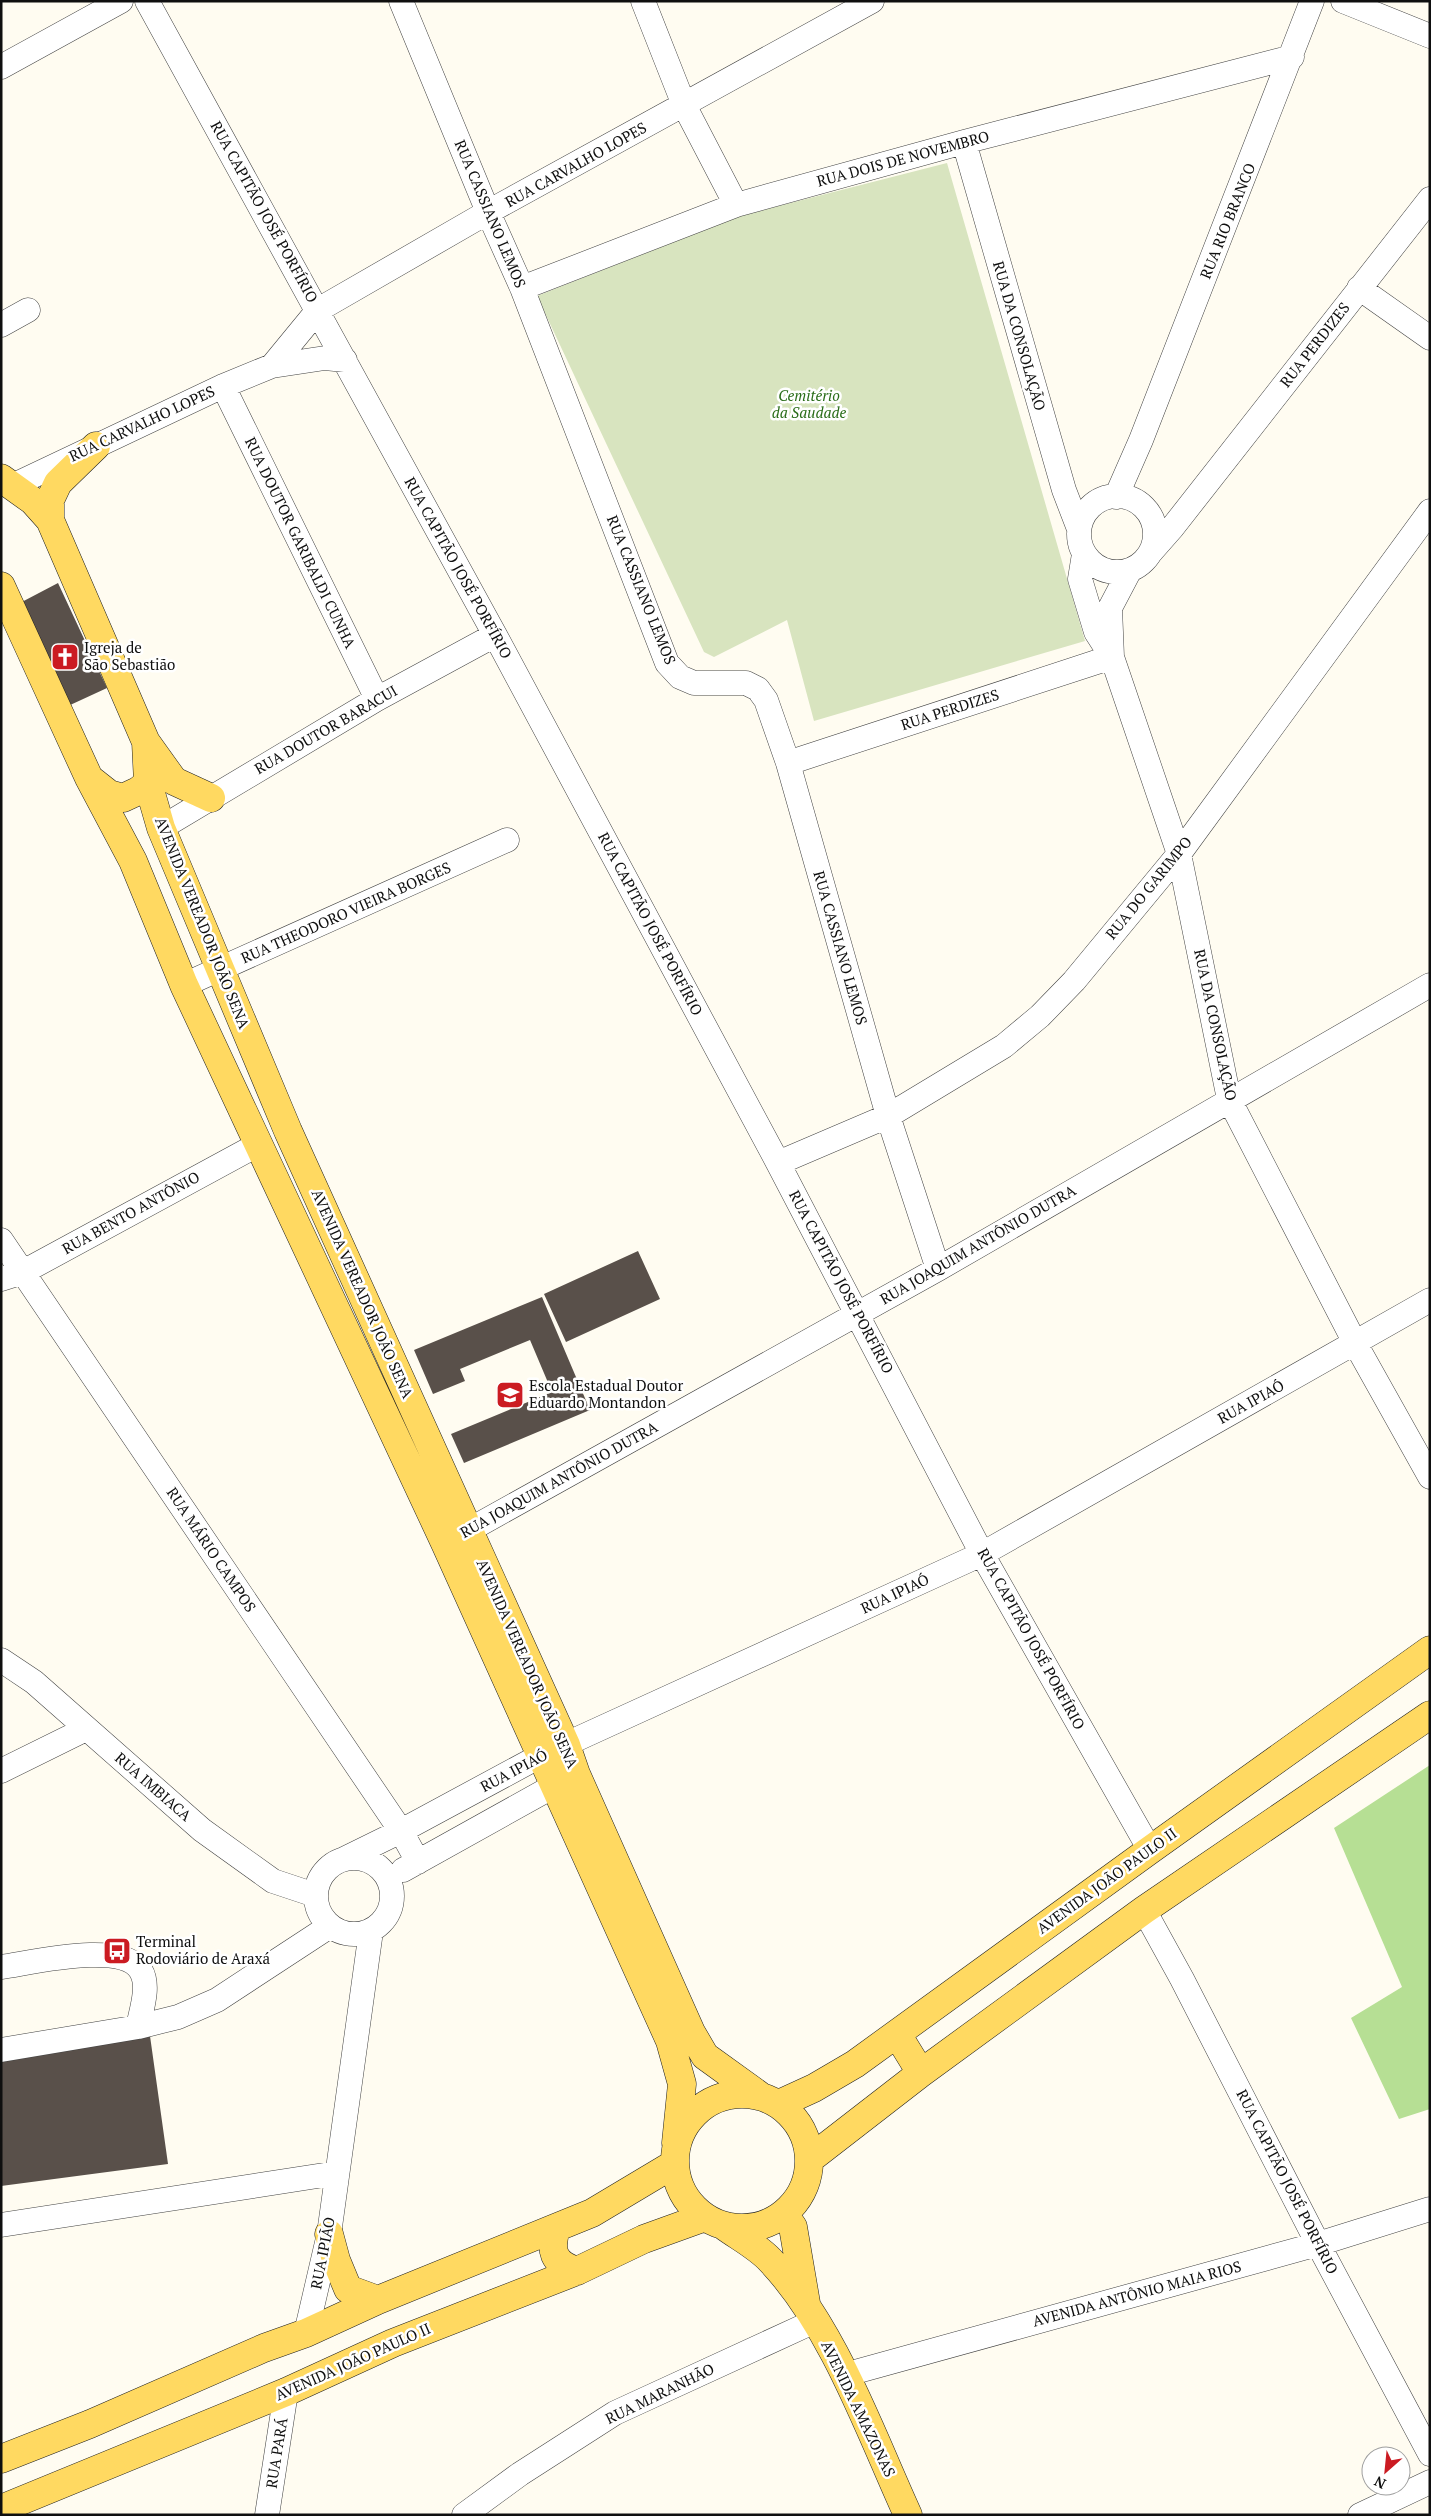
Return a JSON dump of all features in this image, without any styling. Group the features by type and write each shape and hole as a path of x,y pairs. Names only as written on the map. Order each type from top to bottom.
{"main road":[{"path":"50,520 50,500 58,483 96,446"},
{"name":"AVENIDA VEREADOR JOÃO SENA","path":"5,486 33,501 50,520 146,742 148,783 161,828 288,1131 566,1745 565,1779 670,2040 682,2084 675,2153"},
{"name":"AVENIDA VEREADOR JOÃO SENA","path":"3,594 89,778 133,861 184,984 445,1543 540,1756 565,1779 691,2032 705,2056 769,2100"},
{"path":"146,742 174,781 211,798"},
{"path":"89,778 109,794 123,798 138,791 148,783"},
{"name":"AVENIDA JOÃO PAULO II","path":"769,2100 814,2088 897,2034 1430,1650"},
{"path":"810,2159 921,2073 1144,1910 1430,1714"},
{"path":"897,2034 921,2073"},
{"path":"714,2222 745,2228 759,2226 784,2214 798,2199 807,2180 810,2159 806,2138 798,2125 769,2100 741,2093 724,2095 708,2102 694,2113 683,2126 675,2153 678,2185 689,2203 714,2222 769,2259 811,2313"},
{"path":"1,2459 90,2424 264,2348 306,2333 378,2300 592,2213 675,2153"},
{"path":"784,2214 793,2227 811,2313"},
{"name":"AVENIDA JOÃO PAULO II","path":"1,2509 286,2392 393,2343 577,2271 644,2239 714,2222"},
{"path":"556,2228 551,2245 554,2255 568,2268 577,2271"},
{"path":"329,2234 336,2260 348,2289 378,2300"},
{"name":"AVENIDA AMAZONAS","path":"811,2313 844,2375 908,2515"}],"street":[{"path":"1,67 121,1"},
{"name":"RUA CAPITÃO JOSÉ PORFÍRIO","path":"147,1 495,635 778,1163 982,1554 1150,1850"},
{"name":"RUA CASSIANO LEMOS","path":"400,1 488,212 522,288 667,663 680,677 694,683 746,683 758,689 766,700 788,763 888,1116 938,1269"},
{"path":"643,1 684,105 736,205"},
{"name":"RUA CARVALHO LOPES","path":"272,366 318,310 488,212 872,1"},
{"name":"RUA RIO BRANCO","path":"1116,496 1141,440 1292,57 1312,1"},
{"path":"1343,1 1430,36"},
{"name":"RUA DOIS DE NOVEMBRO","path":"522,288 736,205 964,142 1292,57"},
{"name":"RUA DA CONSOLAÇÃO","path":"964,142 1064,490 1079,529"},
{"name":"RUA PERDIZES","path":"1150,553 1430,199"},
{"path":"1359,288 1430,338"},
{"path":"1,325 28,310"},
{"name":"RUA CARVALHO LOPES","path":"5,486 96,446 223,386 272,366 326,358 345,360"},
{"name":"RUA DOUTOR GARIBALDI CUNHA","path":"223,386 377,699"},
{"name":"RUA RIO BRANCO","path":"1141,440 1144,509"},
{"name":"RUA PERDIZES","path":"1144,509 1200,491"},
{"path":"1116,496 1129,498 1144,509 1155,533 1150,553 1142,563 1130,570 1117,572 1104,570 1093,564 1084,554 1079,542 1079,529 1083,516 1091,506 1102,499 1116,496"},
{"name":"RUA DO GARIMPO","path":"778,1163 888,1116 1004,1046 1040,1016 1074,981 1179,854 1430,510"},
{"name":"RUA DA CONSOLAÇÃO","path":"1084,554 1080,579 1096,632 1112,657 1179,854 1229,1100 1356,1343 1430,1477"},
{"name":"RUA DA CONSOLAÇÃO","path":"1112,657 1110,608 1130,570"},
{"name":"RUA DOUTOR BARACUI","path":"161,828 377,699 495,635"},
{"name":"RUA PERDIZES","path":"788,763 1112,657"},
{"name":"RUA THEODORO VIEIRA BORGES","path":"184,984 507,840"},
{"name":"RUA JOAQUIM ANTÔNIO DUTRA","path":"445,1543 938,1269 1430,985"},
{"name":"RUA BENTO ANTÔNIO","path":"12,1275 259,1144"},
{"name":"RUA MÁRIO CAMPOS","path":"1,1240 12,1275 401,1831 418,1862"},
{"name":"RUA IPIAÓ","path":"315,1896 318,1883 324,1872 333,1864 401,1831 540,1756 982,1554 1430,1300"},
{"name":"RUA IMBIACA","path":"1,1660 34,1682 202,1830 272,1881 315,1896"},
{"path":"1,1771 86,1729"},
{"name":"RUA IPIAÓ","path":"388,1878 565,1779"},
{"path":"315,1896 317,1907 330,1926 349,1934 371,1931 381,1924 391,1908 393,1890 388,1878 380,1868 370,1861 357,1858 344,1859"},
{"name":"RUA CAPITÃO JOSÉ PORFÍRIO","path":"1144,1910 1182,1978 1318,2244 1430,2454"},
{"path":"1,2050 138,2027 178,2017 217,2000 330,1926"},
{"path":"1,2225 337,2173 371,1931"},
{"path":"1,1967 98,1954 117,1956 132,1961 141,1970 145,1984 138,2027"},
{"name":"RUA IPIÃO","path":"306,2333 329,2234 337,2173"},
{"name":"AVENIDA ANTÔNIO MAIA RIOS","path":"844,2375 1318,2244 1430,2209"},
{"name":"RUA MARANHÃO","path":"464,2515 520,2474 615,2414 811,2313"},
{"name":"RUA PARÁ","path":"267,2515 286,2392"},
{"path":"1360,2515 1430,2482"}],"green space":[{"name":"Cemitério da Saudade","path":"947,163 1085,641 814,721 787,620 714,657 704,652 537,296 736,217"},
{"path":"1430,1765 1430,2109 1399,2119 1351,2018 1402,1987 1334,1828"}],"building":[{"path":"58,583 107,688 68,706 18,604"},
{"path":"638,1251 660,1299 566,1342 544,1294"},
{"path":"542,1297 590,1410 464,1463 451,1434 552,1392 530,1340 460,1369 465,1381 433,1394 414,1350"},
{"path":"150,2036 168,2164 1,2186 1,2058"}],"place":[{"name":"Igreja de São Sebastião","path":"65,657"},
{"name":"Escola Estadual Doutor Eduardo Montandon","path":"510,1395"},
{"name":"Terminal Rodoviário de Araxá","path":"117,1951"}]}
